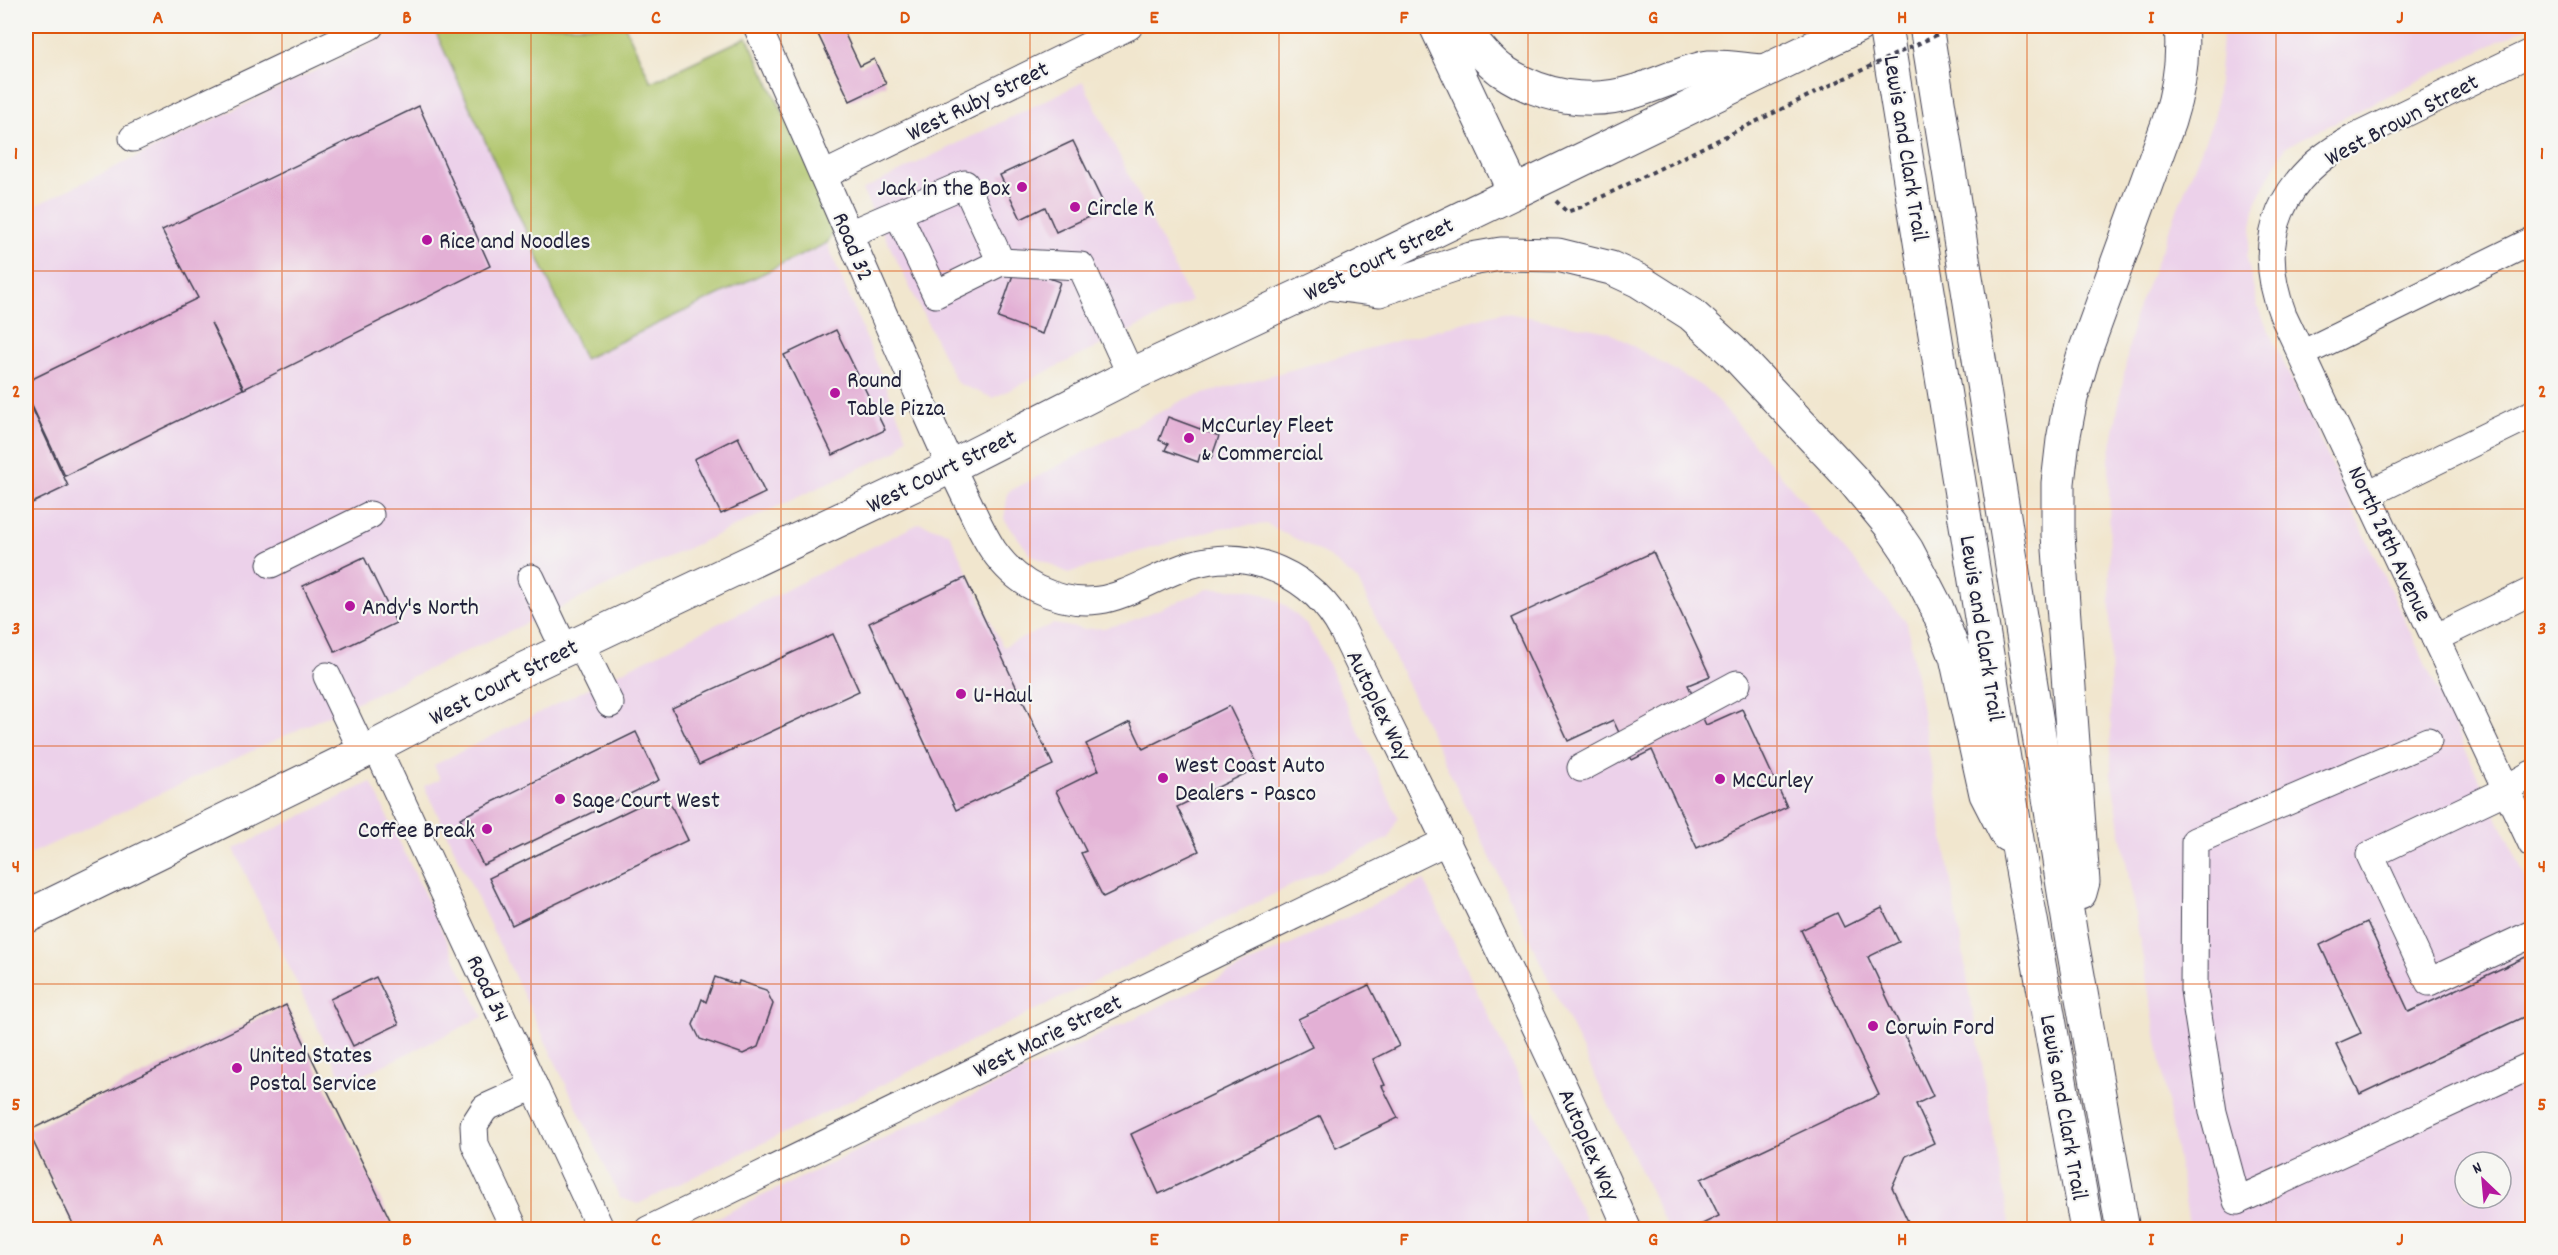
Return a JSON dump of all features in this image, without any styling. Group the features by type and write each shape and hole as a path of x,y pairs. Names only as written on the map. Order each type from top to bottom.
{"main road":[{"path":"1436,26 1515,191"},
{"path":"1461,26 1478,48 1499,69 1549,94 1574,98 1602,98 1630,93 1707,67 1764,71"},
{"name":"West Court Street","path":"26,917 370,749 573,646 950,467 1131,375 1327,283 1858,26"},
{"name":"Lewis and Clark Trail","path":"1886,26 2021,864 2087,1230"},
{"name":"Lewis and Clark Trail","path":"1926,26 2071,936 2123,1230"},
{"path":"2071,936 2083,882 2058,536 2058,483 2063,440 2083,357 2166,132 2177,94 2182,65 2181,26"},
{"path":"1327,283 1379,290 1471,259 1501,254 1558,255 1611,268 1639,281 1691,314 1732,351 1852,479 1890,525 1907,550 1947,632 1961,679 1986,794 2021,864"}],"street":[{"path":"133,138 370,26"},
{"name":"West Ruby Street","path":"824,175 1130,26"},
{"name":"Road 32","path":"760,27 950,467"},
{"name":"West Brown Street","path":"2271,237 2275,221 2293,188 2311,167 2328,153 2354,138 2532,52"},
{"path":"849,234 965,184 1002,262"},
{"path":"898,214 936,294 1002,262 1081,266 1131,375"},
{"name":"North 28th Avenue","path":"2271,237 2275,290 2302,354 2532,844"},
{"path":"2302,354 2532,241"},
{"path":"2368,494 2532,414"},
{"name":"Autoplex Way","path":"950,467 984,535 1007,568 1019,579 1036,589 1058,597 1105,600 1125,595 1191,565 1230,559 1255,561 1282,570 1306,585 1326,604 1336,618 1447,841 1594,1151 1628,1230"},
{"path":"271,564 370,515"},
{"path":"531,578 610,704"},
{"path":"2435,638 2532,591"},
{"name":"Road 34","path":"327,676 370,749 534,1086 601,1230"},
{"path":"1581,768 1737,684"},
{"path":"2428,741 2195,841 2194,990 2213,1112 2237,1201 2532,1065"},
{"path":"2532,774 2494,796 2370,855 2429,982 2532,934"},
{"name":"West Marie Street","path":"648,1230 1447,841"},
{"path":"515,1230 475,1144 474,1125 485,1108 534,1086"}],"path":[{"path":"1556,200 1567,212 1581,207 1956,26"}],"shaded area":[{"path":"408,26 433,26 583,359 827,243 907,437 897,451 26,856 26,210"},
{"path":"2223,26 2529,26 2285,147 2256,203 2247,258 2258,308 2532,891 2532,1229 2190,1230 2111,775 2109,459 2134,318 2215,115"},
{"path":"1083,82 1191,301 993,398 957,383 862,190"},
{"path":"1502,312 1609,332 1708,390 1907,623 2010,1229 1668,1229 1358,581 1325,554 1267,524 1219,528 1068,573 1030,554 1004,519 1008,492 1185,399"},
{"path":"920,523 949,533 1003,647 1053,624 1083,629 1126,623 1208,589 1248,589 1272,597 1286,606 1305,623 1319,644 1398,817 1389,838 638,1204 620,1198 424,786 440,779 434,765"},
{"path":"371,782 483,1017 344,1084 234,849"},
{"path":"1424,880 1590,1229 691,1230"}],"green space":[{"path":"433,26 625,26 651,82 747,37 837,226 827,243 584,359"}],"building":[{"path":"814,26 853,26 843,30 860,66 874,59 886,84 850,101"},
{"path":"419,106 490,266 244,389 211,323 243,389 65,476 26,393 26,382 198,298 162,230"},
{"path":"1073,141 1106,209 1056,232 1045,207 1021,219 1000,175"},
{"name":"Circle K","path":"1016,266 1060,282 1042,334 998,318"},
{"name":"Round Table Pizza","path":"836,330 885,430 833,455 784,355"},
{"path":"26,395 68,486 26,506"},
{"name":"McCurley Fleet & Commercial","path":"1168,417 1219,436 1211,459 1200,455 1198,462 1165,450 1168,444 1159,440"},
{"path":"738,437 765,493 721,514 694,459"},
{"path":"1653,552 1710,676 1688,685 1706,725 1742,709 1787,807 1697,848 1652,750 1632,760 1613,720 1568,741 1511,618"},
{"path":"364,557 396,623 335,652 303,586"},
{"name":"U-Haul","path":"965,578 1053,765 956,810 869,623"},
{"path":"833,634 859,691 699,765 672,708"},
{"path":"1229,706 1259,767 1177,807 1199,851 1103,897 1081,853 1086,851 1056,791 1099,770 1086,744 1130,722 1143,749"},
{"name":"Sage Court West","path":"636,732 659,780 483,865 460,818"},
{"path":"665,793 688,840 512,925 489,878"},
{"name":"Corwin Ford","path":"1882,908 1899,942 1868,957 1933,1096 1916,1104 1934,1143 1906,1156 1892,1187 1912,1230 1690,1230 1719,1216 1701,1179 1879,1095 1801,930 1837,913 1844,927"},
{"path":"2367,922 2409,1012 2532,954 2532,1013 2360,1094 2336,1044 2361,1033 2320,945"},
{"path":"376,977 399,1024 353,1046 330,999"},
{"path":"715,977 738,985 739,981 766,990 773,1004 758,1047 743,1054 700,1039 693,1025 702,999 706,1002"},
{"path":"1369,985 1399,1046 1373,1059 1385,1085 1382,1086 1398,1118 1336,1148 1320,1116 1159,1194 1131,1134 1312,1047 1298,1019"},
{"name":"United States Postal Service","path":"286,1005 395,1230 76,1230 28,1131"}],"place":[{"name":"Jack in the Box","path":"1022,187"},
{"name":"Circle K","path":"1075,207"},
{"name":"Rice and Noodles","path":"427,240"},
{"name":"Round Table Pizza","path":"835,393"},
{"name":"McCurley Fleet & Commercial","path":"1189,438"},
{"name":"Andy's North","path":"350,606"},
{"name":"U-Haul","path":"961,694"},
{"name":"West Coast Auto Dealers - Pasco","path":"1163,778"},
{"name":"McCurley","path":"1720,779"},
{"name":"Sage Court West","path":"560,799"},
{"name":"Coffee Break","path":"487,829"},
{"name":"Corwin Ford","path":"1873,1026"},
{"name":"United States Postal Service","path":"237,1068"}]}
